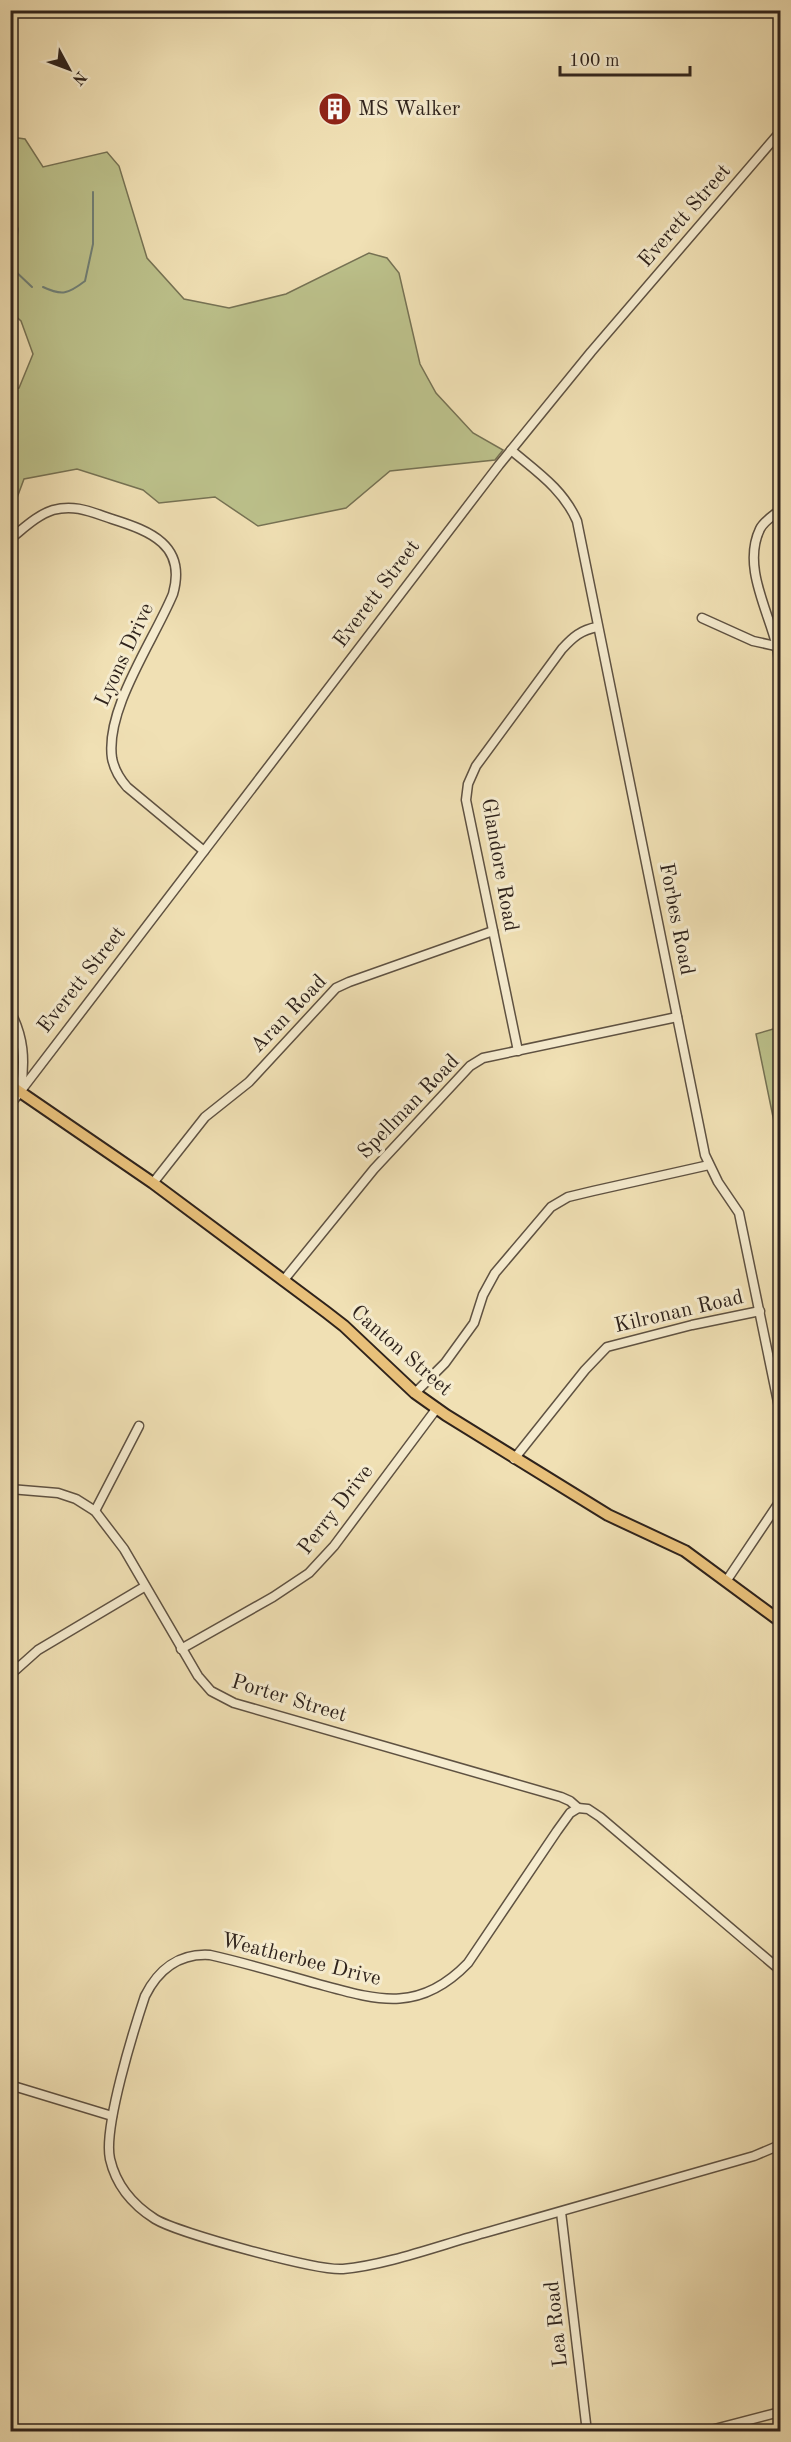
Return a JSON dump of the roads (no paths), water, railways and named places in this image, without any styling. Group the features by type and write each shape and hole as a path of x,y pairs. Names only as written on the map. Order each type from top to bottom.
{"main road":[{"name":"Canton Street","path":"15,1088 153,1183 344,1326 415,1393 436,1408 514,1459 608,1515 685,1551 780,1621"}],"street":[{"name":"Everett Street","path":"10,1105 15,1088 204,851 511,450 591,352 780,132"},
{"name":"Forbes Road","path":"511,450 556,488 577,521 705,1155 709,1166 739,1213 780,1413"},
{"name":"Lyons Drive","path":"10,539 41,515 53,510 83,508 135,526 156,536 166,546 175,565 176,579 170,600 116,713 112,738 112,759 127,787 204,851"},
{"path":"780,510 760,528 754,553 765,614 779,647 780,679"},
{"path":"702,618 753,641 779,647"},
{"name":"Glandore Road","path":"518,1051 466,800 468,784 476,766 562,650 585,629 597,627"},
{"name":"Aran Road","path":"153,1183 205,1117 249,1082 336,988 493,931"},
{"path":"10,1011 21,1036 24,1051 15,1088"},
{"name":"Spellman Road","path":"283,1281 354,1193 470,1066 483,1058 677,1017"},
{"path":"415,1393 445,1363 474,1323 483,1295 495,1273 552,1207 568,1197 709,1166"},
{"name":"Kilronan Road","path":"514,1459 585,1370 607,1347 692,1325 760,1311"},
{"name":"Perry Drive","path":"181,1649 273,1597 309,1573 334,1546 436,1408"},
{"path":"95,1511 139,1426"},
{"name":"Porter Street","path":"10,1489 58,1493 76,1499 95,1511 123,1549 204,1684 225,1700 561,1797 578,1808"},
{"path":"727,1580 780,1501"},
{"path":"10,1675 38,1650 144,1587"},
{"path":"578,1808 588,1809 600,1817 780,1970"},
{"name":"Weatherbee Drive","path":"578,1808 570,1813 468,1963 450,1979 423,1994 401,1999 370,1998 206,1955 189,1957 166,1967 155,1978 145,1996 112,2116 108,2139 110,2157 115,2175 122,2188 141,2209 157,2220 174,2227 325,2269 346,2268 396,2258 561,2212 754,2156 780,2145"},
{"path":"10,2085 112,2116"},
{"name":"Lea Road","path":"561,2212 587,2432"},
{"path":"703,2432 780,2412"}],"waterway":[{"path":"43,287 55,292 65,292 85,281 93,244 93,192"},
{"path":"10,208 18,229 13,269 32,287"}],"place":[{"name":"MS Walker","path":"335,109"}]}
